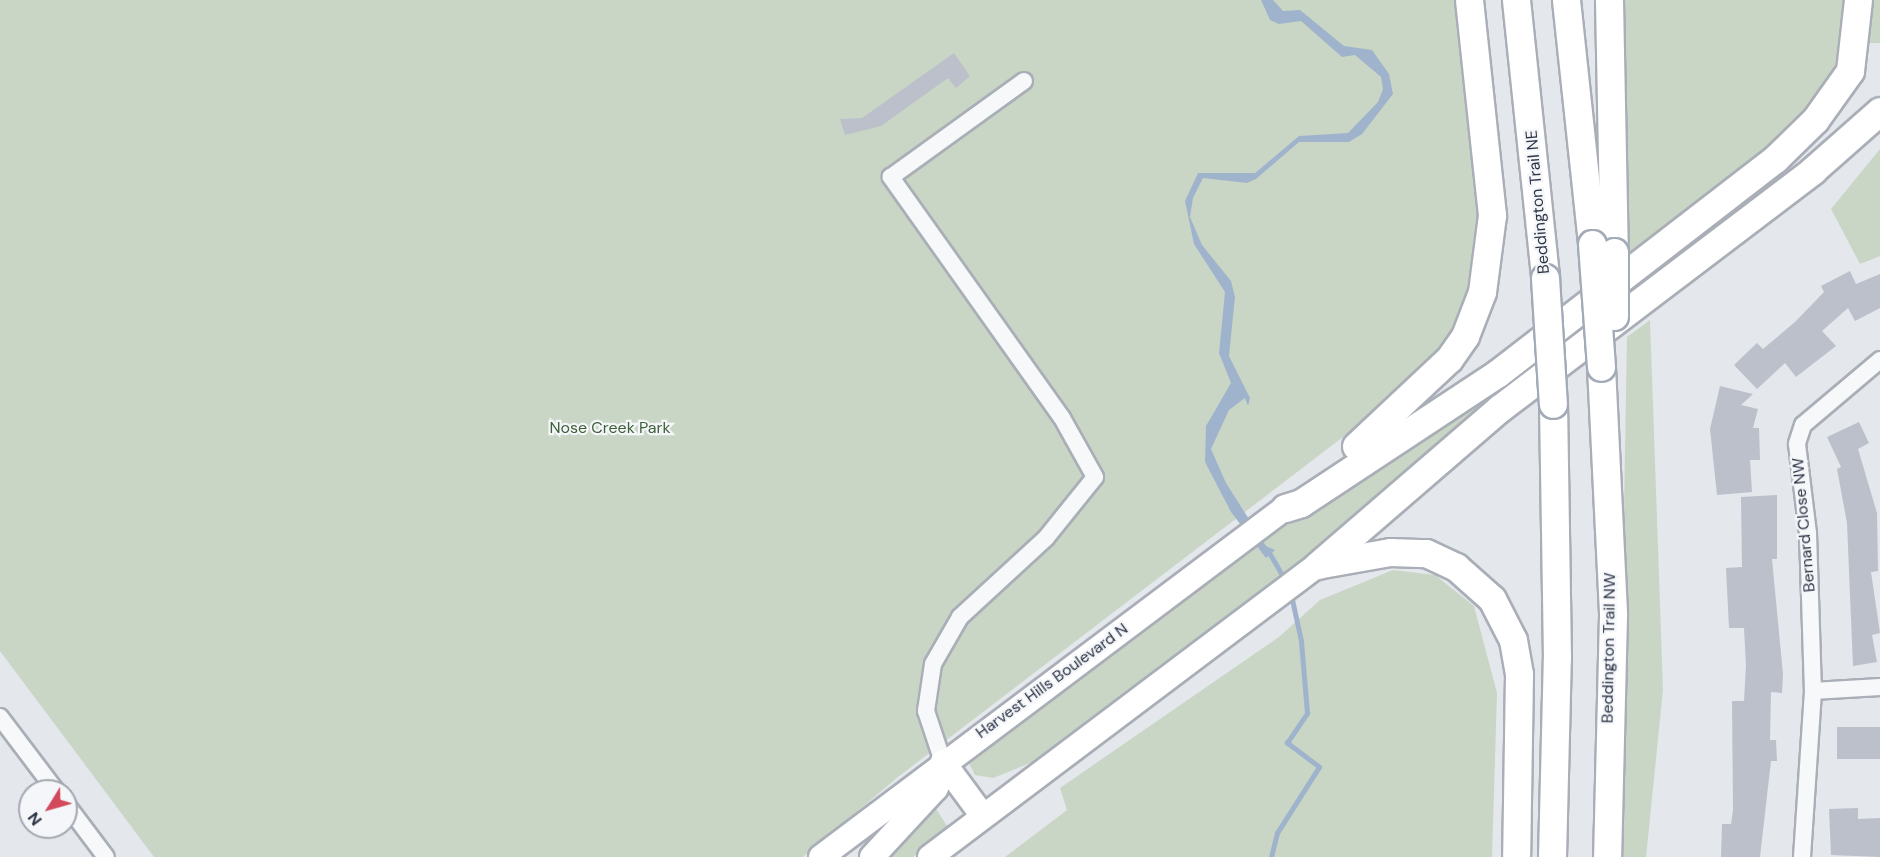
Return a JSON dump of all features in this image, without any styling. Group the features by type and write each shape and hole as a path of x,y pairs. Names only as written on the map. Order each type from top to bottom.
{"main road":[{"path":"1285,508 1290,497 1421,389 1475,316 1488,269 1492,215 1469,0"},
{"name":"Beddington Trail NE","path":"1516,0 1545,278 1553,404 1557,658 1552,857"},
{"path":"1566,0 1603,248"},
{"path":"1603,248 1609,0"},
{"path":"1285,508 1301,503 1498,373 1775,159 1815,120 1850,71 1856,52 1858,0"},
{"path":"930,857 1318,564 1500,408 1814,170 1880,111"},
{"name":"Beddington Trail NW","path":"1603,248 1613,615 1607,857"},
{"name":"Harvest Hills Boulevard N","path":"821,857 943,762 1285,508"},
{"path":"1318,564 1390,552 1426,553 1456,567 1492,599 1513,640 1519,675 1516,857"},
{"path":"943,762 983,816"},
{"path":"872,857 936,788 943,762"}],"street":[{"path":"943,762 926,711 933,663 960,617 1046,538 1095,477 1062,418 891,177 1024,81"},
{"name":"Bernard Close NW","path":"1802,857 1813,691 1808,533 1797,444 1803,425 1880,360"},
{"path":"1813,691 1880,687"},
{"path":"0,717 47,779"},
{"path":"78,820 106,857"}],"green space":[{"name":"Nose Creek Park","path":"0,0 1459,0 1481,239 1465,313 1411,385 898,777 803,857 154,857 0,651"},
{"path":"1622,0 1849,0 1847,57 1828,92 1775,146 1626,256"},
{"path":"1870,0 1880,0 1880,43 1870,43"},
{"path":"1880,149 1880,256 1860,264 1831,209"},
{"path":"1650,320 1663,690 1646,857 1618,857 1627,337"},
{"path":"1516,368 1524,378 1364,519 1045,757 993,778 975,775 968,761 1321,496"},
{"path":"1393,570 1435,575 1474,606 1497,693 1492,857 1005,857 1067,810 1060,788 1279,637 1320,600"},
{"path":"933,804 949,829 913,857 886,857"}],"water":[{"path":"1261,0 1273,0 1283,11 1300,10 1344,46 1372,50 1389,74 1393,94 1362,134 1349,142 1299,142 1256,179 1247,183 1203,178 1193,198 1190,217 1202,245 1231,281 1235,297 1229,356 1250,398 1248,406 1245,398 1229,410 1211,449 1226,483 1266,546 1275,550 1266,558 1231,512 1205,462 1206,426 1231,383 1219,353 1225,292 1194,244 1185,201 1198,173 1255,173 1299,136 1348,133 1378,102 1383,89 1381,77 1355,55 1342,57 1301,21 1279,24 1270,20"}],"building":[{"path":"954,53 970,76 956,88 948,78 881,126 845,135 840,119 862,118"},
{"path":"1850,271 1856,284 1880,274 1880,308 1855,321 1848,308 1822,331 1836,346 1796,377 1785,363 1757,389 1734,365 1757,343 1763,349 1795,322 1824,292 1821,286"},
{"path":"1720,386 1753,394 1741,405 1758,409 1753,428 1759,428 1760,460 1750,460 1752,492 1717,495 1710,429"},
{"path":"1859,422 1869,443 1858,449 1877,513 1878,571 1871,572 1880,633 1872,635 1877,662 1853,666 1847,523 1837,469 1841,467 1827,437"},
{"path":"1777,495 1777,559 1772,559 1783,674 1782,693 1771,692 1770,740 1776,740 1777,761 1771,761 1760,857 1721,857 1722,824 1731,824 1733,810 1732,701 1744,701 1746,665 1744,628 1729,628 1726,568 1742,567 1741,497"},
{"path":"1837,727 1880,727 1880,759 1837,759"},
{"path":"1858,808 1858,819 1880,818 1880,857 1831,855 1829,809"}],"waterway":[{"path":"1268,550 1286,581"},
{"path":"1271,857 1277,833 1319,767 1287,743 1307,713 1301,641 1291,595"}]}
